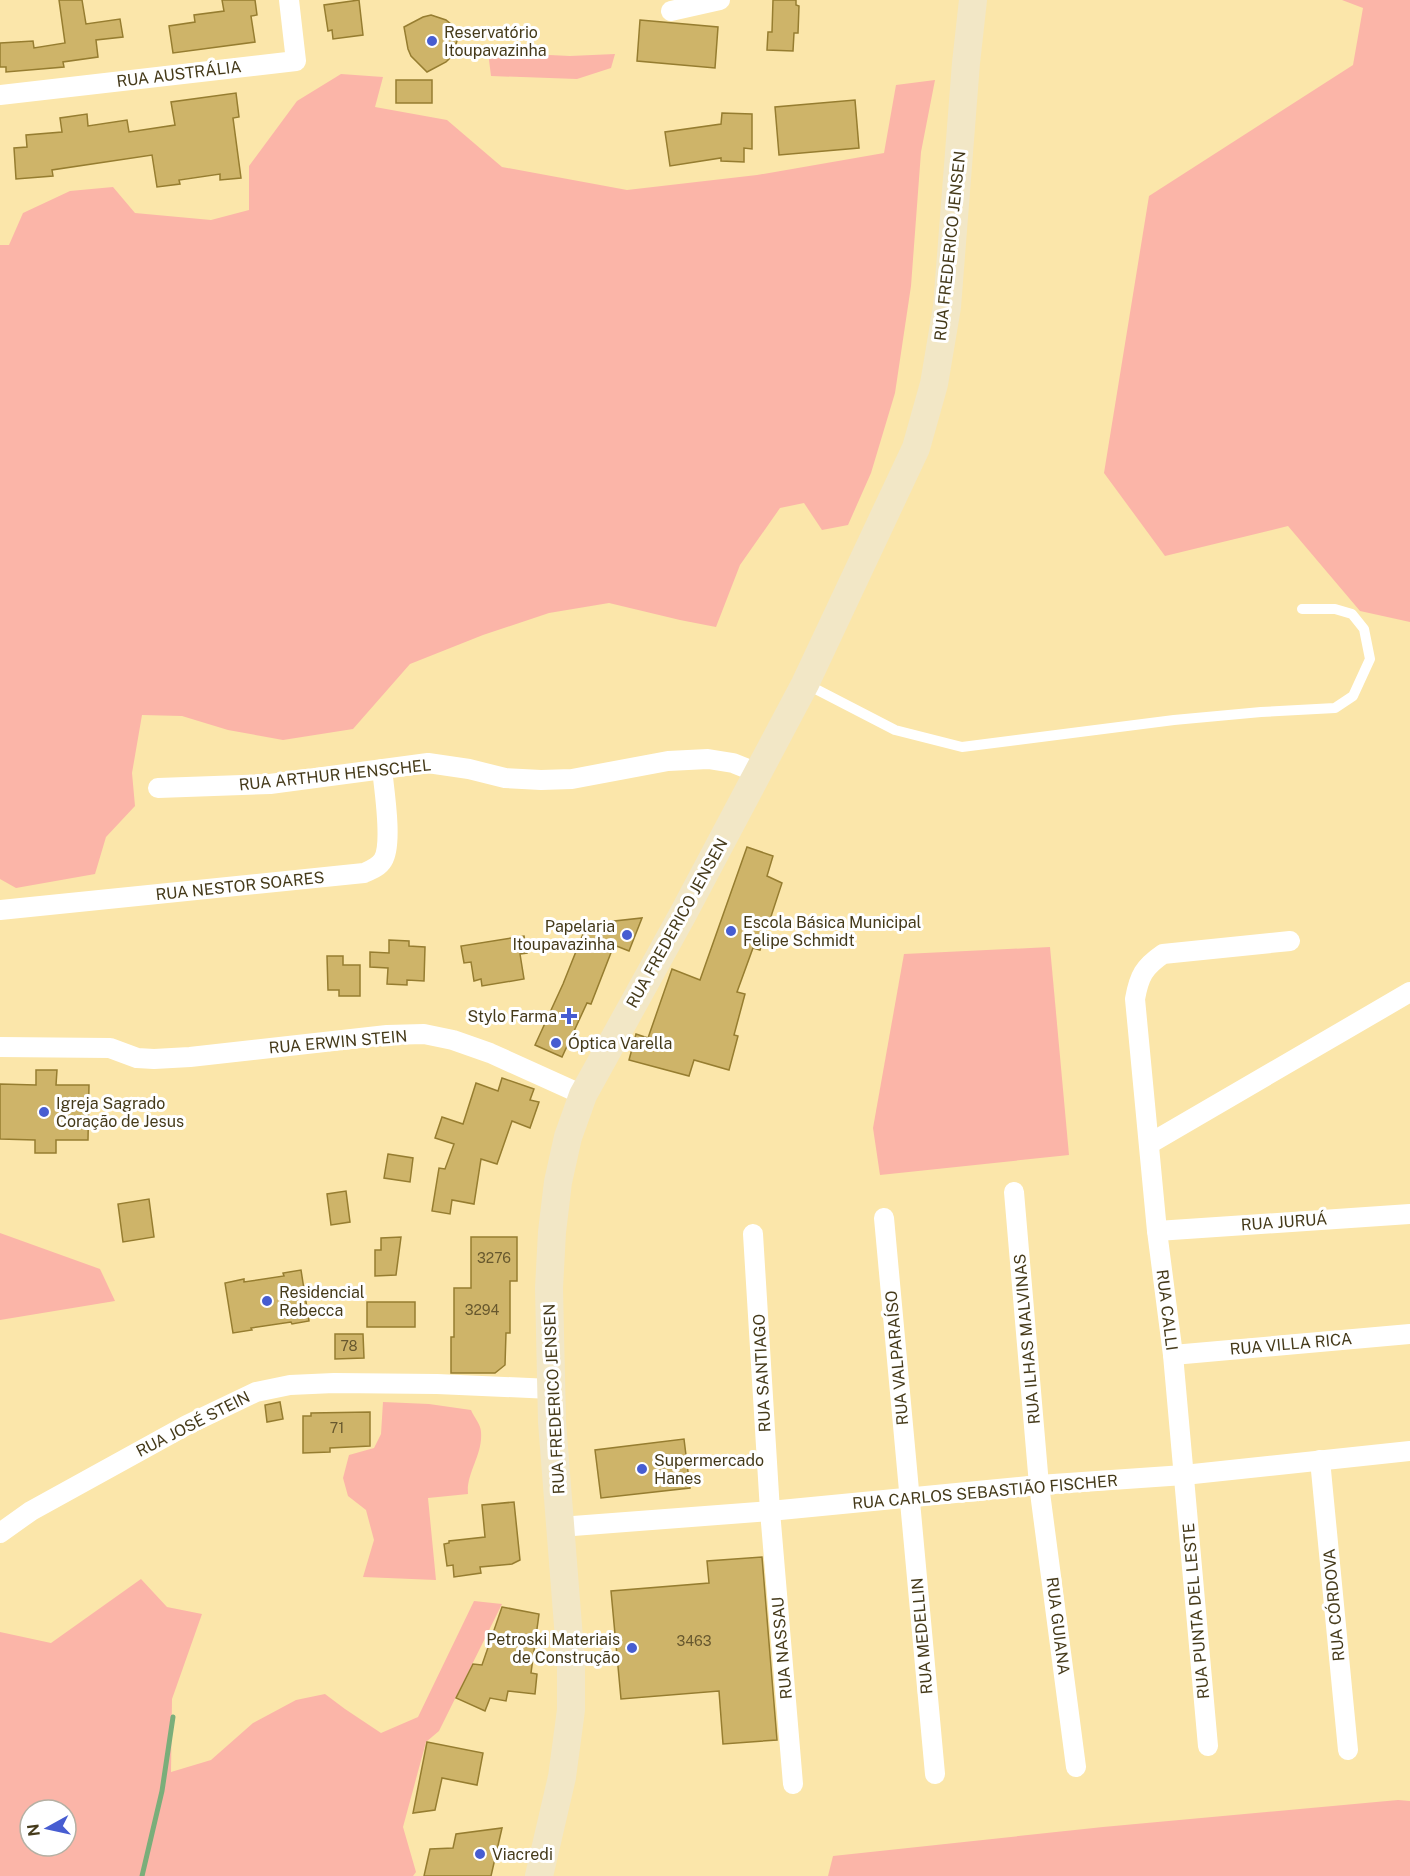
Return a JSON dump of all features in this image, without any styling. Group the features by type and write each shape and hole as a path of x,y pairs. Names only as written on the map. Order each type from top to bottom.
{"main road":[{"name":"RUA FREDERICO JENSEN","path":"539,1876 562,1778 571,1710 571,1664 551,1389 549,1288 558,1182 568,1137 583,1095 805,684 910,465 934,384 947,307 966,63 974,0"}],"street":[{"name":"RUA AUSTRÁLIA","path":"0,95 296,61 289,0"},
{"path":"671,11 720,0"},
{"name":"RUA ARTHUR HENSCHEL","path":"158,788 270,784 428,763 469,769 505,778 541,780 572,779 668,761 708,759 733,763 758,773"},
{"name":"RUA NESTOR SOARES","path":"0,910 364,873 379,865 387,849 382,769"},
{"name":"RUA CALLI","path":"1184,1475 1173,1354 1157,1231 1135,999 1138,982 1148,964 1163,954 1290,941"},
{"path":"1149,1144 1410,992"},
{"name":"RUA ERWIN STEIN","path":"0,1047 110,1047 126,1055 154,1059 387,1035 424,1034 453,1040 490,1053 583,1095"},
{"name":"RUA ILHAS MALVINAS","path":"1014,1192 1039,1485"},
{"name":"RUA JURUÁ","path":"1157,1231 1410,1214"},
{"name":"RUA VALPARAÍSO","path":"884,1218 910,1499"},
{"name":"RUA SANTIAGO","path":"753,1234 770,1511"},
{"name":"RUA VILLA RICA","path":"1173,1354 1410,1334"},
{"name":"RUA JOSÉ STEIN","path":"0,1533 31,1511 187,1425 256,1392 290,1385 334,1383 437,1384 551,1389"},
{"name":"RUA CARLOS SEBASTIÃO FISCHER","path":"560,1527 910,1499 1039,1485 1184,1475 1410,1451"},
{"name":"RUA CÓRDOVA","path":"1320,1460 1348,1750"},
{"name":"RUA PUNTA DEL LESTE","path":"1184,1475 1208,1746"},
{"name":"RUA GUIANA","path":"1039,1485 1076,1767"},
{"name":"RUA MEDELLIN","path":"910,1499 935,1774"},
{"name":"RUA NASSAU","path":"770,1511 793,1784"}],"lane":[{"path":"805,684 895,730 962,747 1174,720 1335,708 1353,696 1370,659 1364,629 1352,614 1335,609 1302,609"}],"shaded area":[{"path":"1342,0 1410,0 1410,622 1360,611 1288,526 1165,556 1104,473 1149,196 1353,65 1363,8"},
{"path":"488,52 570,56 615,54 611,68 577,79 491,76"},
{"path":"341,74 383,77 375,107 447,120 502,167 627,190 757,175 884,153 896,85 935,80 921,152 911,286 895,393 871,473 848,525 822,530 804,503 780,508 740,565 716,627 609,603 549,613 483,635 410,664 353,729 283,740 228,730 182,716 142,715 132,773 135,806 106,837 95,874 16,888 0,879 0,245 9,245 23,213 70,191 113,187 135,213 211,220 249,210 249,166 297,101"},
{"path":"1050,947 1069,1155 880,1175 873,1128 904,954"},
{"path":"0,1233 100,1269 115,1301 0,1320"},
{"path":"383,1402 429,1404 471,1410 481,1429 480,1448 469,1479 468,1494 428,1498 436,1580 363,1577 374,1540 366,1510 348,1496 343,1478 349,1455 374,1448 381,1434"},
{"path":"141,1579 167,1607 202,1614 172,1699 171,1772 211,1760 253,1723 296,1700 325,1694 381,1733 418,1717 474,1601 502,1604 439,1731 426,1742 403,1827 416,1872 413,1876 0,1876 0,1632 51,1643"},
{"path":"1398,1800 1410,1801 1410,1876 828,1876 833,1856 1103,1827"}],"building":[{"path":"59,0 82,0 86,24 120,19 123,37 96,40 98,57 63,62 64,67 6,72 6,67 0,67 0,43 33,41 34,48 65,43"},
{"path":"222,0 255,0 257,15 251,16 255,42 173,53 169,26 195,22 194,15 224,11"},
{"path":"359,0 363,35 333,39 332,30 328,31 324,5"},
{"path":"773,0 796,0 796,5 799,6 798,33 794,33 793,51 767,50 768,32 772,32"},
{"name":"Reservatório Itoupavazinha","path":"431,15 446,20 452,25 457,41 452,56 446,62 427,72 411,56 404,27"},
{"path":"640,20 718,27 715,68 637,61"},
{"path":"396,80 432,80 432,103 396,103"},
{"path":"236,93 239,117 233,118 241,178 220,180 220,174 179,180 180,184 157,187 152,155 52,170 53,176 16,179 14,148 27,147 26,135 62,132 60,118 87,114 88,126 127,120 129,132 175,125 171,102"},
{"path":"855,100 859,148 779,155 775,107"},
{"path":"722,113 752,114 752,149 744,148 744,162 721,161 721,158 670,166 665,132 721,124"},
{"name":"Escola Básica Municipal Felipe Schmidt","path":"747,847 773,856 767,876 782,883 760,950 753,948 737,992 745,994 734,1035 738,1036 729,1070 694,1060 689,1076 629,1060 636,1034 648,1038 672,969 700,980"},
{"path":"642,918 629,951 614,945 591,1004 587,1003 562,1057 535,1045 587,924"},
{"path":"524,936 527,953 520,954 524,979 482,986 481,979 474,981 471,962 464,963 461,946"},
{"path":"389,940 409,941 409,946 425,947 424,981 407,980 407,985 387,984 388,968 370,967 370,952 389,953"},
{"path":"327,956 343,956 343,965 360,965 360,996 339,996 339,990 328,990"},
{"name":"Igreja Sagrado Coração de Jesus","path":"36,1070 57,1070 56,1085 89,1085 88,1140 56,1140 56,1153 35,1153 35,1140 0,1139 0,1084 36,1085"},
{"path":"502,1078 534,1089 530,1100 539,1102 530,1128 512,1121 497,1164 481,1159 474,1204 452,1200 450,1214 432,1211 439,1168 445,1169 454,1144 435,1138 442,1117 463,1124 476,1083 498,1091"},
{"path":"388,1154 413,1158 410,1182 384,1178"},
{"path":"346,1191 350,1222 331,1225 327,1194"},
{"path":"149,1199 154,1237 123,1242 118,1204"},
{"path":"401,1237 396,1275 375,1276 375,1250 381,1250 381,1238"},
{"path":"471,1237 517,1237 517,1281 510,1281 510,1333 506,1333 505,1365 495,1373 451,1373 454,1288 471,1288"},
{"name":"Residencial Rebecca","path":"301,1270 309,1321 251,1328 252,1330 233,1333 225,1283 284,1276 283,1273"},
{"path":"367,1302 415,1302 415,1327 367,1327"},
{"path":"335,1334 363,1334 364,1358 335,1359"},
{"path":"280,1402 283,1419 267,1422 265,1405"},
{"path":"370,1412 370,1446 330,1448 330,1452 303,1453 303,1416 311,1416 311,1413"},
{"name":"Supermercado Hanes","path":"684,1439 690,1488 601,1498 595,1450"},
{"path":"514,1502 520,1560 512,1564 480,1567 481,1573 454,1577 453,1565 447,1566 444,1544 449,1541 485,1537 482,1505"},
{"path":"762,1557 777,1740 723,1744 719,1691 621,1699 611,1591 709,1583 707,1561"},
{"path":"502,1607 539,1614 531,1673 537,1674 535,1694 508,1691 506,1701 490,1698 485,1711 456,1698 473,1664 482,1665"},
{"path":"427,1742 483,1753 477,1785 442,1778 435,1810 413,1813"},
{"path":"502,1828 491,1876 424,1876 430,1849 453,1848 456,1834"}],"waterway":[{"path":"142,1876 162,1791 173,1717"}],"place":[{"name":"Reservatório Itoupavazinha","path":"432,41"},
{"name":"Escola Básica Municipal Felipe Schmidt","path":"731,931"},
{"name":"Papelaria Itoupavazinha","path":"627,935"},
{"name":"Stylo Farma","path":"569,1016"},
{"name":"Óptica Varella","path":"556,1043"},
{"name":"Igreja Sagrado Coração de Jesus","path":"44,1112"},
{"name":"Residencial Rebecca","path":"267,1301"},
{"name":"Supermercado Hanes","path":"642,1469"},
{"name":"Petroski Materiais de Construção","path":"632,1648"},
{"name":"Viacredi","path":"480,1854"}]}
